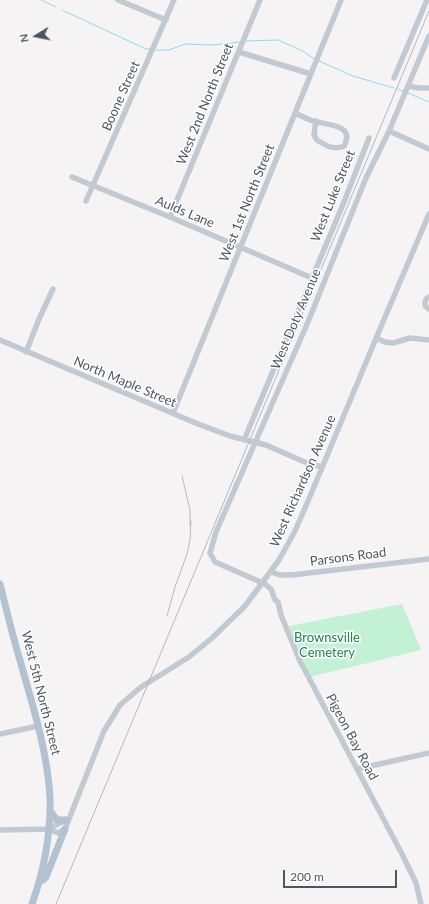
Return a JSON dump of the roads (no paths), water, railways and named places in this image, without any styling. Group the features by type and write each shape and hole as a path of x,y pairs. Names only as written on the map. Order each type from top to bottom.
{"main road":[{"name":"West 5th North Street","path":"0,584 42,739 47,770 50,810 46,855 40,882 32,904"},
{"path":"50,810 57,820 66,820"},
{"path":"40,882 46,877 65,829"}],"street":[{"path":"118,0 133,3 166,20"},
{"name":"Boone Street","path":"86,201 174,0"},
{"name":"West 2nd North Street","path":"170,217 260,0"},
{"name":"West 1st North Street","path":"173,413 342,0"},
{"path":"394,78 427,0"},
{"name":"West Doty Avenue","path":"263,583 215,562 210,553 216,532 308,322 366,178 389,131 429,36"},
{"path":"239,52 311,74"},
{"path":"408,86 429,88"},
{"path":"295,114 342,129 346,132 347,137 344,146 339,149 333,148 317,140 314,135 316,121"},
{"path":"389,131 429,148"},
{"name":"West Luke Street","path":"244,440 369,138"},
{"name":"Aulds Lane","path":"72,177 312,278"},
{"name":"West Richardson Avenue","path":"65,829 104,732 120,705 141,687 189,656 212,638 245,606 271,572 295,531 429,214"},
{"path":"26,352 53,289"},
{"path":"429,297 426,299 425,304 429,309"},
{"path":"376,338 385,342 393,343 410,338 429,340"},
{"name":"North Maple Street","path":"0,340 230,436 266,445 307,463 322,467"},
{"name":"Parsons Road","path":"271,572 280,576 429,559"},
{"name":"Pigeon Bay Road","path":"263,583 271,589 275,600 278,602 281,615 300,661 407,863 416,883 421,904"},
{"path":"0,734 38,726"},
{"path":"357,769 429,753"},
{"name":"West Richardson Avenue","path":"66,820 72,810"},
{"path":"48,829 66,820"},
{"path":"0,830 48,829 58,833 65,829"}],"waterway":[{"path":"41,0 56,7"},
{"path":"62,10 146,49 151,49"},
{"path":"246,41 278,40 303,51 314,59"},
{"path":"156,50 169,50 185,44 212,45 241,42"},
{"path":"319,61 353,76 394,88"},
{"path":"398,89 403,91"},
{"path":"408,93 429,102"}],"railway":[{"path":"56,904 429,11"},
{"path":"182,476 190,510 190,525"},
{"path":"167,616 175,587 187,554 190,540 191,521"}],"park label":[{"name":"Brownsville Cemetery","path":"327,646"}]}
